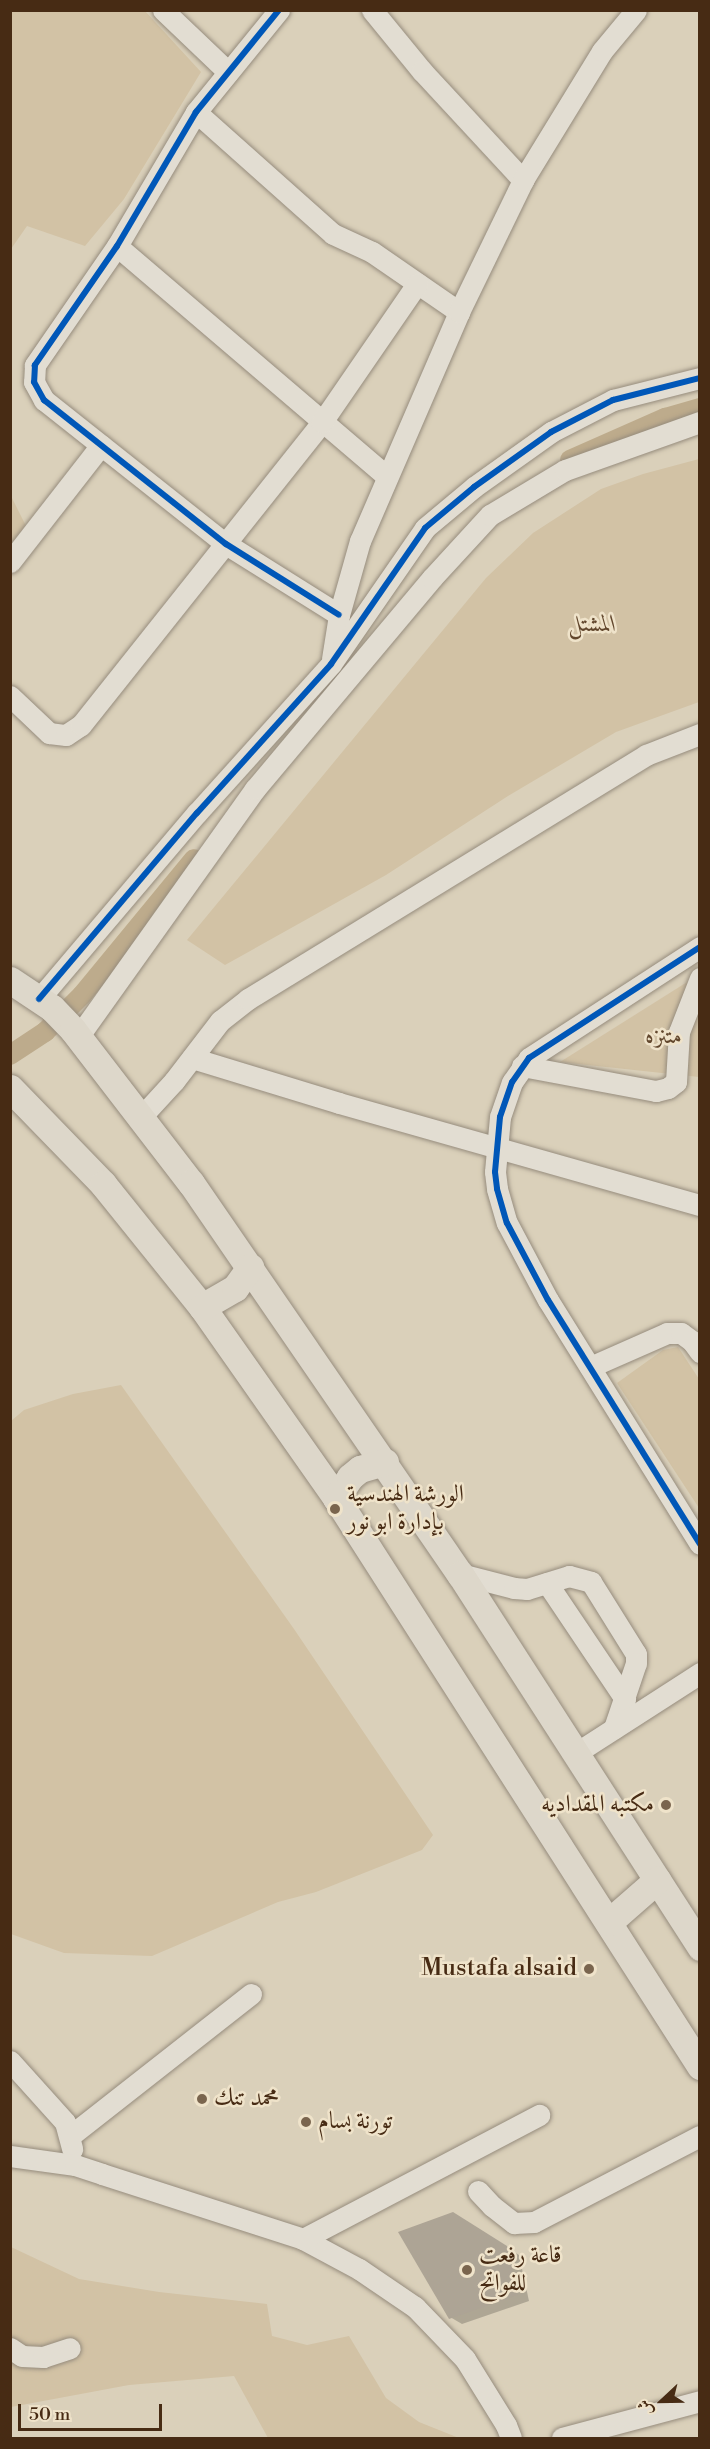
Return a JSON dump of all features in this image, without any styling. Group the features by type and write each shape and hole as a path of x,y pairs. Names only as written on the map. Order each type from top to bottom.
{"main road":[{"path":"10,980 46,1003 76,1033 141,1117 250,1268 460,1574 699,1947"},
{"path":"14,1097 103,1184 202,1307 336,1498 699,2066"},
{"path":"202,1307 234,1288 250,1268"},
{"path":"336,1498 350,1477 360,1469 385,1462"},
{"path":"609,1922 657,1880"}],"street":[{"path":"163,10 228,72"},
{"path":"279,10 196,112 117,246 35,365 34,382 44,400 226,544 339,615"},
{"path":"372,10 422,71 523,180"},
{"path":"331,664 339,615 360,541 459,312 523,180 602,51 636,10"},
{"path":"196,112 333,234 372,252 459,312"},
{"path":"117,246 387,477"},
{"path":"10,696 50,733 66,735 81,724 322,422 417,284"},
{"path":"46,1003 197,813 331,664 425,528 474,487 551,432 613,400 699,378"},
{"path":"76,1033 255,789 432,578 490,515 565,470 699,422"},
{"path":"10,562 100,445"},
{"path":"141,1117 192,1058 220,1021 248,999 646,755 699,734"},
{"path":"699,947 541,1049 522,1066 512,1082 500,1117 496,1148 497,1188 507,1222 548,1300 699,1544"},
{"path":"522,1066 656,1091 668,1088 676,1082 679,1032 699,978"},
{"path":"192,1058 699,1205"},
{"path":"590,1367 667,1333 681,1333 692,1341 699,1352"},
{"path":"460,1574 514,1588 527,1589 569,1576 591,1582 636,1654 636,1663 614,1728"},
{"path":"547,1583 625,1699"},
{"path":"576,1753 699,1673"},
{"path":"70,2136 251,1994"},
{"path":"10,2061 57,2112 70,2136 75,2165"},
{"path":"303,2239 539,2115"},
{"path":"478,2191 492,2206 514,2223 534,2222 699,2136"},
{"path":"10,2156 75,2165 303,2239 359,2269 415,2307 465,2359 506,2425 511,2439"},
{"path":"10,2348 22,2356 43,2357 70,2348"},
{"path":"562,2439 699,2401"}],"green space":[{"path":"11,10 145,11 201,72 124,199 85,246 27,226 11,249"},
{"name":"المشتل","path":"699,459 699,702 616,732 508,796 386,875 225,965 187,940 486,578 533,533 601,489 643,474"},
{"path":"10,494 27,528 10,547"},
{"name":"متنزه","path":"699,975 699,1077 560,1062 684,984"},
{"path":"678,1347 699,1379 699,1508 617,1383 663,1350"},
{"path":"121,1385 294,1629 433,1835 422,1850 316,1892 278,1902 152,1956 64,1953 11,1934 11,1421 24,1410 73,1394"},
{"path":"11,2247 79,2279 159,2292 267,2304 272,2336 307,2345 349,2336 386,2398 419,2422 459,2438 268,2438 234,2376 129,2385 11,2407"}],"building":[{"name":"قاعة رفعت للفواتح","path":"453,2212 507,2246 518,2295 449,2319 398,2232"}],"waterway":[{"path":"570,460 665,418 700,408"},
{"path":"10,1055 45,1032 82,995 194,859"}],"cycle path":[{"path":"279,10 196,112 117,246 35,365 34,382 44,400 226,544 339,615"},
{"path":"39,999 197,813 331,664 425,528 474,487 551,432 613,400 700,378"},
{"path":"700,947 529,1058 512,1082 500,1117 495,1172 497,1189 507,1223 548,1300 700,1544"}],"place":[{"name":"الورشة الهندسية بإدارة ابو نور","path":"335,1509"},
{"name":"مكتبه المقداديه","path":"666,1805"},
{"name":"Mustafa alsaid","path":"589,1969"},
{"name":"محمد تنك","path":"202,2099"},
{"name":"تورنة بسام","path":"306,2122"},
{"name":"قاعة رفعت للفواتح","path":"467,2270"}]}
